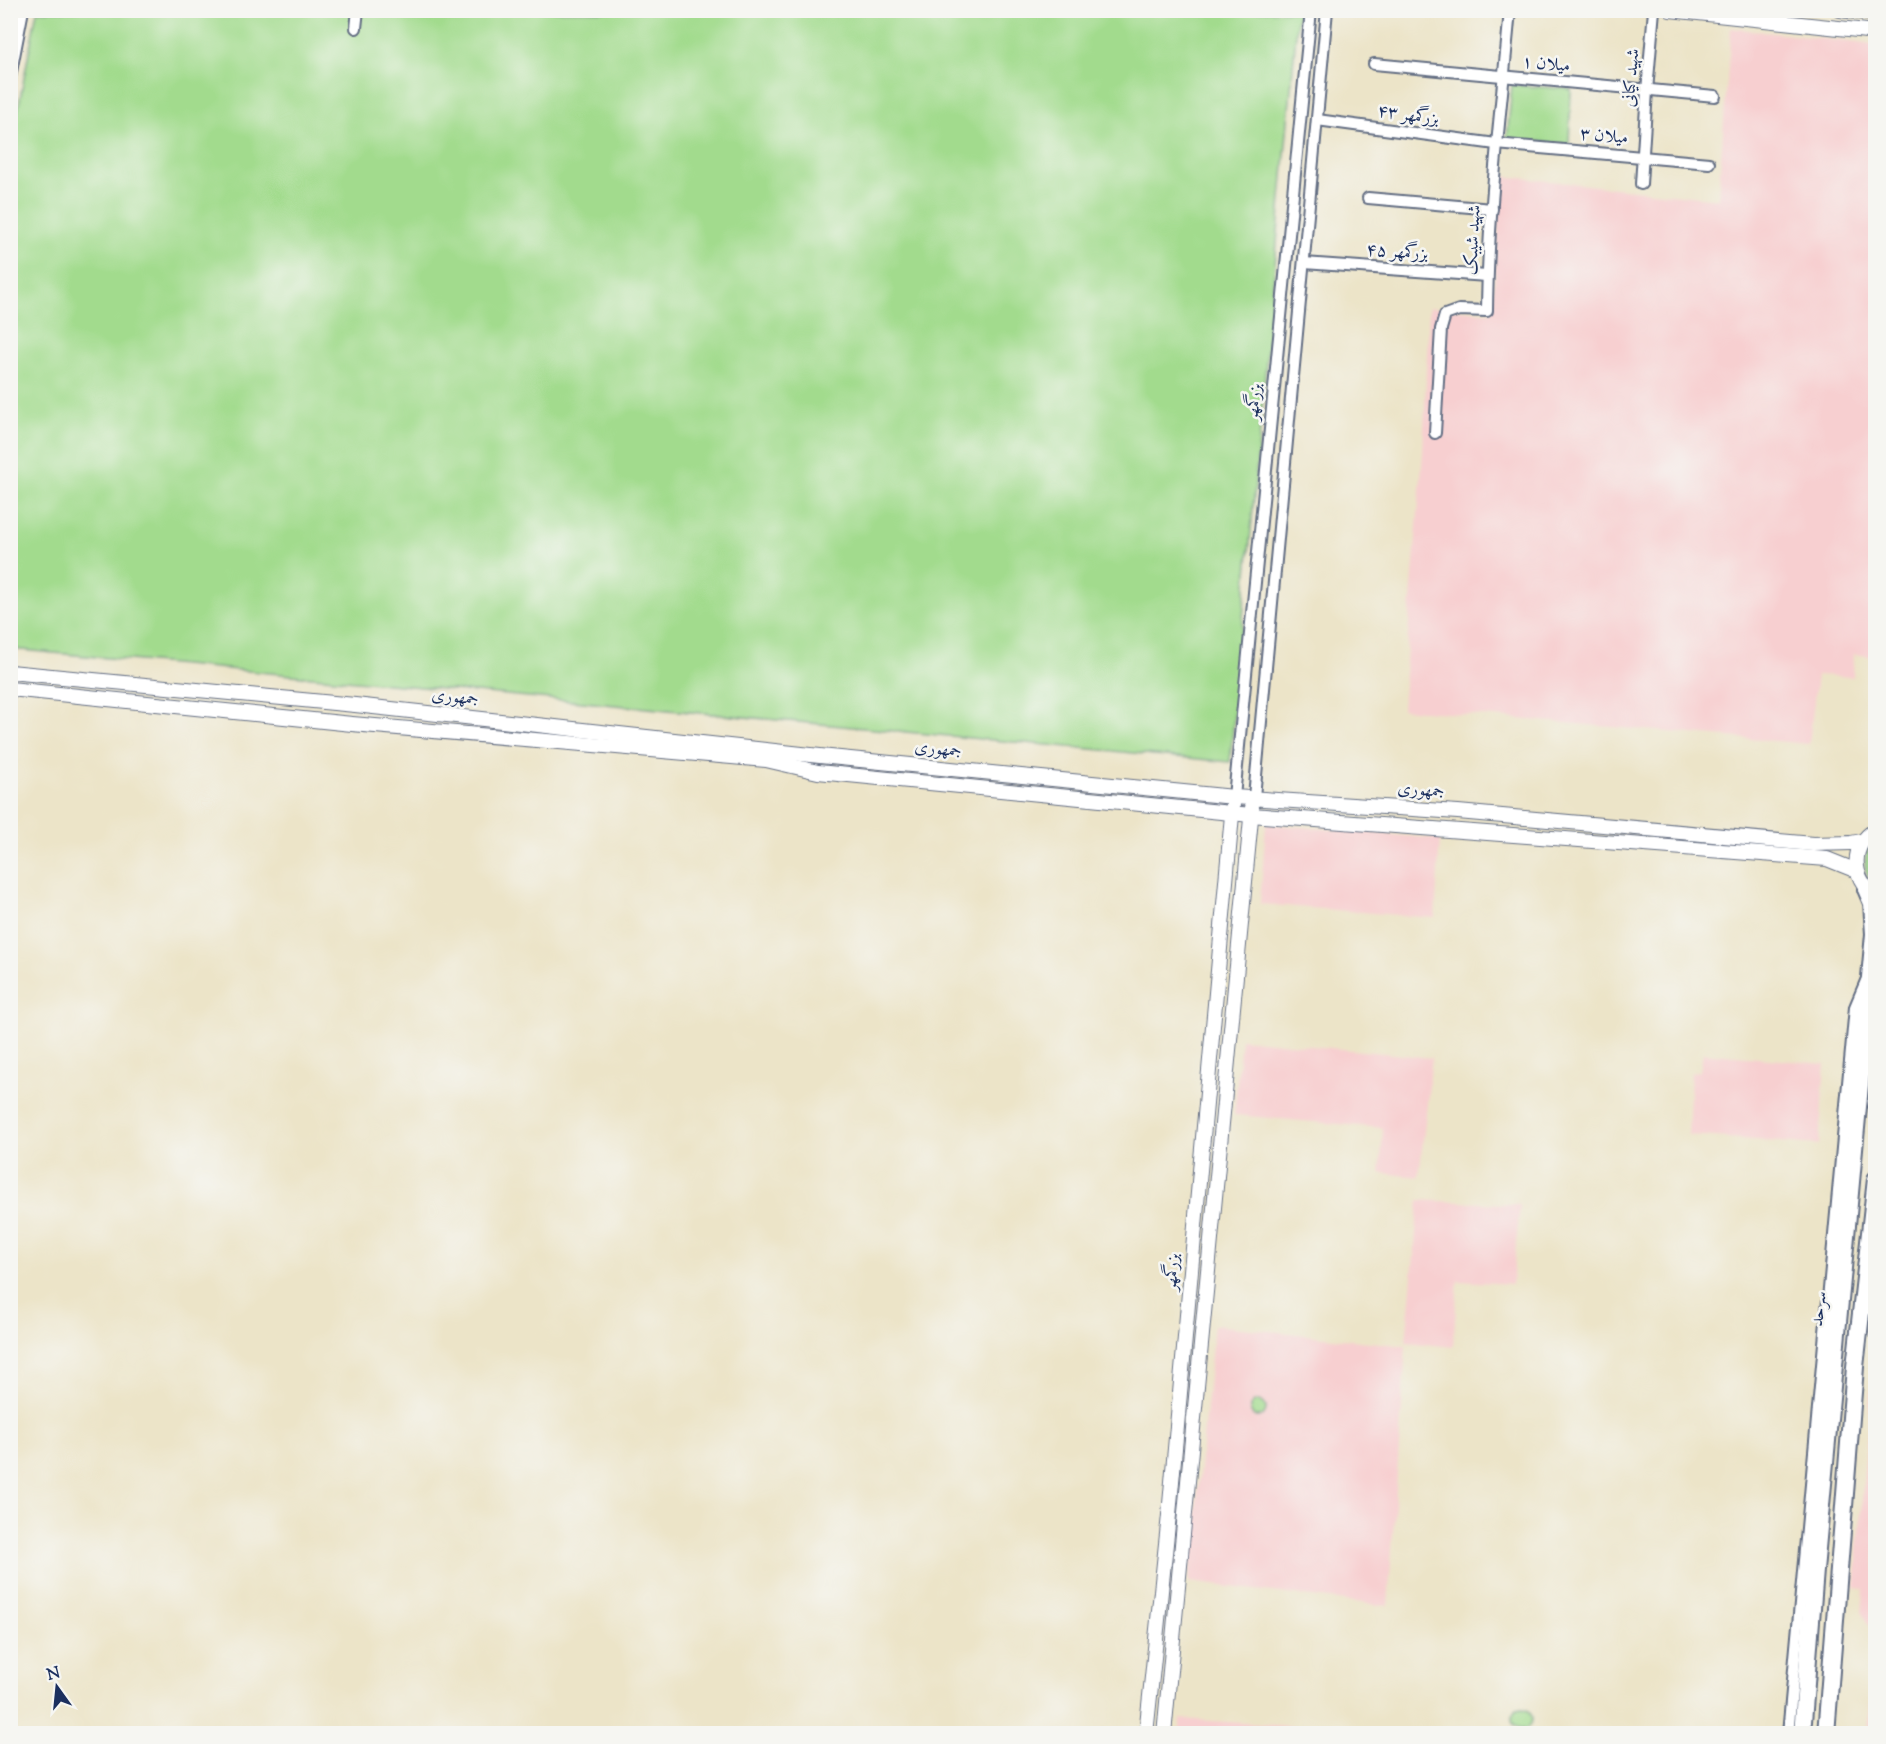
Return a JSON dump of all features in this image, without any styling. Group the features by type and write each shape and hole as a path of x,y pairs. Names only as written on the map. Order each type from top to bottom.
{"highway":[{"name":"سرحد","path":"1802,1734 1816,1558 1874,934 1871,893"},
{"path":"1826,1734 1855,1368 1875,1179"}],"main road":[{"path":"1670,10 1875,32"},
{"path":"1840,10 1875,14"},
{"name":"جمهوری","path":"10,672 355,705 820,756 1234,797 1458,812 1813,844 1862,841"},
{"name":"جمهوری","path":"10,689 352,724 766,760 818,772 1251,815 1827,859 1857,871"},
{"path":"352,724 355,705"},
{"path":"818,772 820,756"},
{"name":"بزرگمهر","path":"1146,1734 1169,1515 1234,797"},
{"name":"بزرگمهر","path":"1164,1734 1254,797"},
{"path":"1455,830 1458,812"},
{"path":"1871,893 1857,871 1858,850 1862,841 1875,829"},
{"path":"1214,1010 1233,1011"}],"street":[{"path":"10,77 23,10"},
{"path":"356,28 358,10"},
{"name":"بزرگمهر","path":"1234,797 1311,10"},
{"name":"بزرگمهر","path":"1254,797 1327,10"},
{"name":"شهید شیبک","path":"1435,433 1441,329 1445,315 1459,310 1487,311 1496,144 1510,10"},
{"name":"شهید کیانی","path":"1641,184 1641,157 1654,10"},
{"name":"میلان ۱","path":"1374,64 1715,96"},
{"name":"بزرگمهر ۴۳","path":"1317,120 1496,144"},
{"name":"میلان ۳","path":"1496,144 1709,163"},
{"path":"1368,198 1492,208"},
{"name":"بزرگمهر ۴۵","path":"1286,272 1303,269 1488,276"},
{"path":"1264,484 1282,486"},
{"path":"1788,1734 1855,1007 1870,970"}],"shaded area":[{"path":"1731,28 1875,45 1875,657 1854,654 1853,677 1817,675 1809,744 1402,709 1423,452 1429,307 1492,313 1502,176 1718,199"},
{"path":"1266,824 1440,839 1435,918 1260,904"},
{"path":"1241,1039 1432,1058 1419,1177 1380,1173 1383,1128 1234,1115"},
{"path":"1703,1053 1825,1064 1819,1145 1688,1135 1691,1072 1700,1071"},
{"path":"1419,1200 1520,1205 1512,1284 1458,1281 1453,1347 1406,1342"},
{"path":"1214,1325 1406,1346 1388,1606 1189,1582"},
{"path":"1875,1334 1875,1633 1862,1612 1864,1589 1855,1588"},
{"path":"1875,1648 1875,1733 1868,1733"},
{"path":"1181,1719 1380,1732 1395,1733 1179,1733"}],"green space":[{"path":"37,11 1298,11 1230,762 11,649 10,150"},
{"path":"1512,85 1571,89 1569,144 1507,139"},
{"path":"1875,840 1875,886 1868,875 1865,863 1868,851"},
{"path":"1258,1401 1264,1403 1266,1409 1264,1415 1258,1417 1252,1415 1250,1409 1252,1403"},
{"path":"1522,1709 1529,1712 1532,1719 1529,1726 1522,1729 1515,1726 1512,1719 1515,1712"}]}
